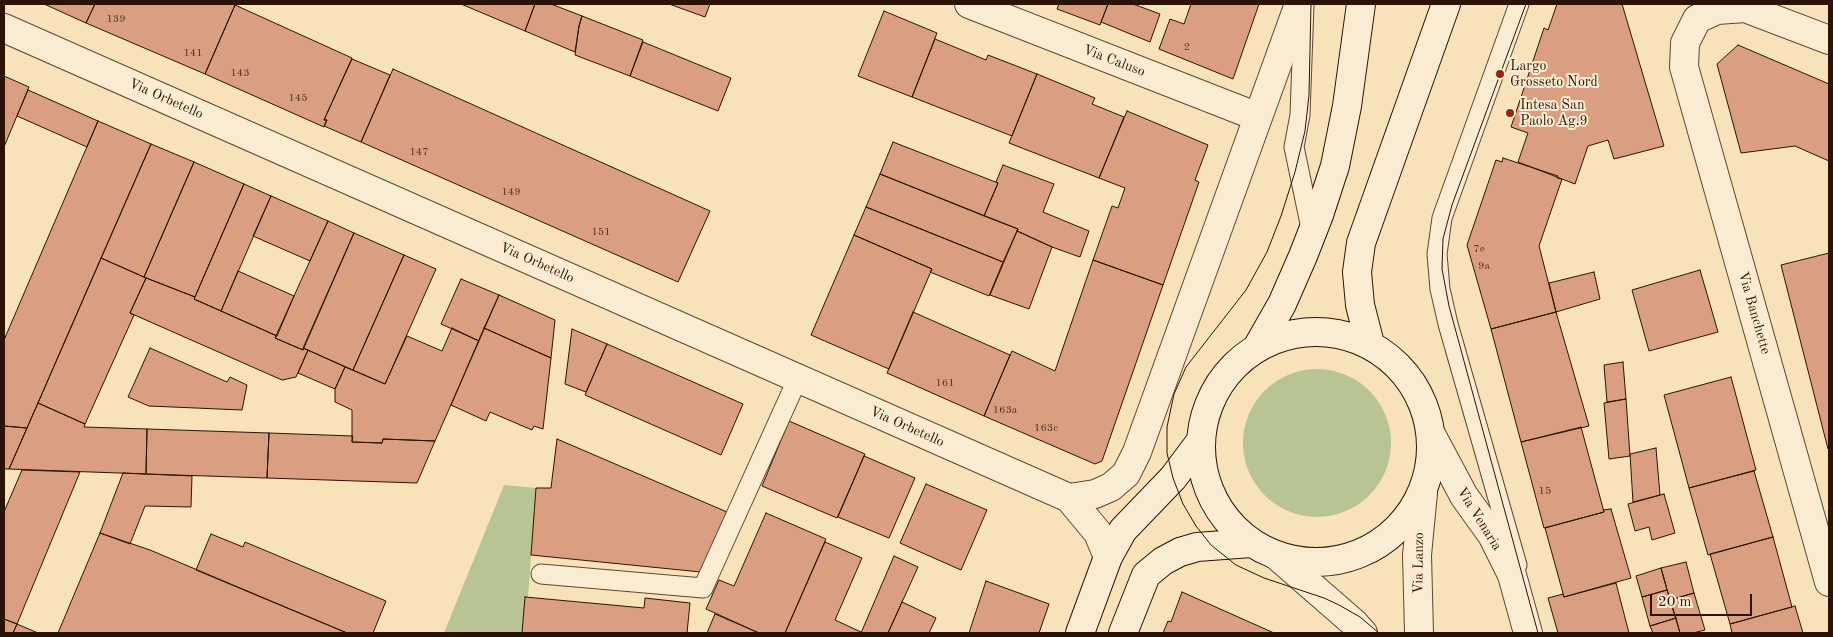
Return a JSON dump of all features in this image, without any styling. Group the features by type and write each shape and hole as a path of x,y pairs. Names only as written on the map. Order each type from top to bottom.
{"street":[{"name":"Via Caluso","path":"969,4 1258,118"},
{"path":"1069,498 1095,494 1111,487 1126,474 1137,452 1299,4"},
{"path":"1258,346 1282,304 1312,234 1335,166 1347,106 1361,4"},
{"path":"1370,344 1360,305 1358,272 1361,243 1446,4"},
{"name":"Via Banchette","path":"1829,40 1745,8 1717,10 1697,19 1685,43 1684,67 1829,582"},
{"name":"Via Orbetello","path":"4,28 1069,498 1098,534 1108,557"},
{"path":"1277,556 1306,562 1325,562 1335,561 1363,552 1388,538 1408,518 1423,492 1431,465 1432,436 1426,408 1412,383 1394,361 1370,344 1343,334 1314,331 1286,335 1258,346 1235,364 1217,386 1205,414 1200,442 1203,471 1214,502 1229,523 1251,543 1277,556 1363,633"},
{"name":"Via Venaria","path":"1432,436 1464,496 1492,535 1512,574 1528,633"},
{"path":"1080,633 1108,557 1123,530 1173,478 1200,442"},
{"name":"Via Lanzo","path":"1419,633 1417,555 1423,492"},
{"path":"1123,633 1146,575 1163,561 1180,552 1197,547 1251,543"}],"lane":[{"path":"1304,4 1300,116 1294,147 1312,234"},
{"path":"1518,598 1519,572 1448,324 1440,289 1437,254 1442,218 1519,4"},
{"path":"541,574 703,588 798,378"}],"green space":[{"path":"1317,369 1345,374 1358,381 1369,391 1379,402 1386,415 1391,443 1386,471 1379,484 1369,495 1358,505 1345,512 1317,517 1289,512 1276,505 1265,495 1255,484 1248,471 1243,443 1248,415 1255,402 1265,391 1276,381 1289,374"},
{"path":"504,485 536,488 528,597 525,597 522,633 444,633"}],"building":[{"path":"44,4 95,4 86,23"},
{"path":"95,4 235,5 205,74 86,23"},
{"path":"461,4 535,4 525,31"},
{"path":"535,4 551,4 582,16 575,52 525,31"},
{"path":"669,4 710,4 705,17"},
{"path":"1059,4 1108,4 1100,25 1057,9"},
{"path":"1108,4 1133,4 1160,14 1150,42 1101,22"},
{"path":"1191,4 1259,4 1233,79 1159,49 1170,19 1184,24"},
{"path":"1557,4 1622,4 1664,146 1614,159 1608,140 1588,146 1575,184 1518,162 1528,133 1511,127 1544,28 1548,30"},
{"path":"235,5 352,58 324,120 327,120 324,127 205,74"},
{"path":"884,11 937,33 912,97 858,76"},
{"path":"582,16 643,40 630,76 575,55"},
{"path":"935,39 986,60 988,55 1037,74 1012,136 912,97"},
{"path":"643,42 731,78 718,111 630,76"},
{"path":"1738,45 1829,84 1829,161 1795,146 1741,153 1717,64"},
{"path":"352,59 390,75 361,142 324,126 327,120 324,120"},
{"path":"393,69 710,211 678,282 361,142"},
{"path":"1037,74 1095,98 1092,104 1124,117 1099,178 1009,143"},
{"path":"4,76 29,87 4,147"},
{"path":"28,90 98,121 87,147 17,116"},
{"path":"1127,111 1208,145 1195,180 1199,182 1163,285 1093,260 1112,206 1118,208 1125,188 1099,178"},
{"path":"98,121 151,144 27,428 4,426 4,340"},
{"path":"893,142 998,183 984,216 880,174"},
{"path":"151,144 194,162 144,277 101,258"},
{"path":"1503,158 1562,179 1539,246 1556,312 1491,329 1467,245 1496,160 1502,162"},
{"path":"194,162 244,184 195,297 144,277"},
{"path":"1003,165 1054,184 1043,212 1089,231 1080,257 1052,247 1017,231 1018,229 984,216 998,183 996,182"},
{"path":"880,174 1018,229 1003,262 866,207"},
{"path":"244,184 271,196 221,311 194,299"},
{"path":"271,196 328,221 310,261 253,236"},
{"path":"866,207 1003,262 989,296 930,272 932,269 854,235"},
{"path":"328,221 354,233 303,350 275,338"},
{"path":"1017,231 1052,247 1029,309 990,295"},
{"path":"354,233 404,255 353,370 303,348"},
{"path":"854,235 932,269 889,369 811,335"},
{"path":"1829,253 1829,448 1828,449 1781,265"},
{"path":"404,255 436,269 385,384 353,370"},
{"path":"101,258 146,278 130,313 134,315 85,424 38,403"},
{"path":"1093,260 1163,285 1102,461 1095,464 984,416 1012,351 1055,371"},
{"path":"1700,270 1718,332 1649,351 1632,290"},
{"path":"238,271 294,296 277,336 221,311"},
{"path":"1594,272 1600,299 1556,312 1549,283"},
{"path":"146,278 195,297 194,299 277,336 275,338 303,350 303,348 308,350 296,377 282,380 130,313"},
{"path":"461,279 499,295 479,341 441,324"},
{"path":"499,295 555,320 551,358 484,328"},
{"path":"913,312 1010,355 984,416 887,373"},
{"path":"1556,312 1589,426 1521,442 1491,329"},
{"path":"452,328 479,341 435,441 383,439 382,443 352,442 352,410 335,402 335,389 345,367 385,384 407,336 442,351"},
{"path":"484,328 551,358 543,429 534,426 532,430 490,412 486,421 451,405"},
{"path":"572,329 607,344 586,392 565,384"},
{"path":"607,344 743,404 721,455 585,395"},
{"path":"150,348 227,382 230,377 247,385 242,410 149,406 128,397"},
{"path":"308,350 345,367 335,389 298,373"},
{"path":"1623,362 1626,399 1607,402 1604,365"},
{"path":"1731,377 1756,470 1689,488 1664,395"},
{"path":"1626,399 1630,456 1609,459 1604,403"},
{"path":"38,403 85,424 84,427 147,429 146,474 9,469"},
{"path":"789,421 865,454 837,518 762,486"},
{"path":"4,426 27,428 9,469 4,469"},
{"path":"1581,427 1604,512 1544,528 1521,442"},
{"path":"147,429 269,433 267,478 146,474"},
{"path":"269,433 353,436 352,442 382,443 383,439 435,441 417,483 267,478"},
{"path":"557,439 727,512 701,572 531,555 536,488 551,488"},
{"path":"1656,448 1660,495 1633,502 1630,454"},
{"path":"864,456 915,478 889,538 838,517"},
{"path":"22,470 80,472 17,624 4,619 4,512"},
{"path":"1754,471 1773,537 1708,555 1689,488"},
{"path":"123,473 192,476 191,507 145,506 130,544 100,533"},
{"path":"926,484 987,510 961,570 900,543"},
{"path":"1664,494 1675,533 1652,540 1649,527 1635,531 1628,504"},
{"path":"1611,509 1631,578 1564,597 1545,528"},
{"path":"766,513 826,539 785,633 759,633 706,609 719,580 734,586"},
{"path":"100,533 150,550 347,633 58,633"},
{"path":"211,534 243,547 245,542 386,601 373,633 347,633 196,570"},
{"path":"1773,537 1792,607 1730,624 1710,554"},
{"path":"825,542 862,558 835,620 861,633 785,633"},
{"path":"894,556 918,567 888,633 861,633"},
{"path":"1686,562 1694,593 1670,600 1661,568"},
{"path":"1661,568 1667,590 1642,597 1636,576"},
{"path":"986,581 1049,604 1039,633 969,633"},
{"path":"1616,583 1629,633 1558,633 1548,598 1563,594 1564,597"},
{"path":"1667,590 1676,618 1650,626 1642,597"},
{"path":"1182,592 1274,633 1163,633 1168,621 1171,622"},
{"path":"1694,593 1705,630 1693,633 1680,633 1670,600"},
{"path":"525,597 644,608 645,598 690,603 687,633 522,633"},
{"path":"902,602 936,618 929,633 888,633"},
{"path":"1795,606 1803,633 1732,633 1730,624"},
{"path":"715,614 759,633 707,633"},
{"path":"1676,618 1680,633 1653,633 1650,626"},
{"path":"4,619 17,624 13,633 4,633"},
{"path":"17,624 38,633 13,633"}],"tram line":[{"path":"1311,4 1309,95 1305,131 1295,172 1281,216 1267,252 1246,290 1186,367 1174,394 1167,427 1167,453 1173,478 1183,504 1196,526 1211,545 1236,565 1264,578 1324,598 1339,605 1360,617 1379,633"},
{"path":"1526,4 1452,205 1443,239 1442,269 1449,306 1538,633"}],"place":[{"name":"Largo Grosseto Nord","path":"1500,74"},
{"name":"Intesa San Paolo Ag.9","path":"1510,113"}]}
